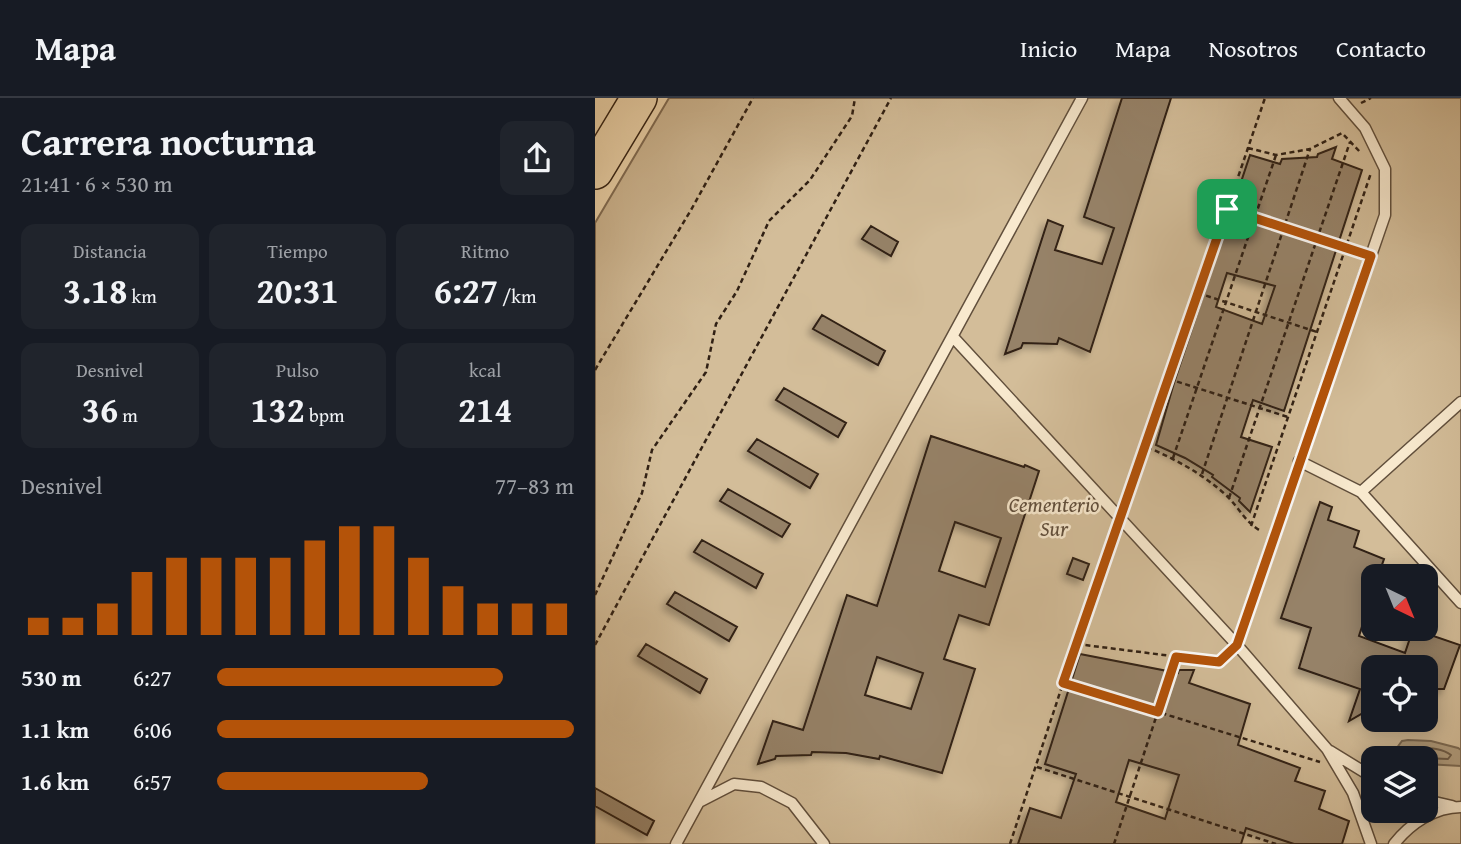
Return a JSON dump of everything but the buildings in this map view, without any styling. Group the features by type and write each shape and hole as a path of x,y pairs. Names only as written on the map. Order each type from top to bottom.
{"highway":[{"path":"595,171 639,98"}],"lane":[{"path":"676,844 1082,98"},
{"path":"1237,645 1385,215 1385,169 1365,128 1339,98"},
{"path":"953,337 1237,645 1327,749 1353,793 1371,844"},
{"path":"1361,492 1461,402"},
{"path":"1299,461 1361,492 1461,603"},
{"path":"1327,749 1361,770"},
{"path":"699,803 734,784 761,787 792,803 824,844"},
{"path":"1438,803 1458,807"},
{"path":"1394,844 1406,829 1438,811 1458,807"}],"path":[{"path":"595,370 691,210 753,98"},
{"path":"595,595 642,493 652,450 705,372 716,324 737,291 769,221 810,180 852,116 855,98"},
{"path":"595,645 891,98"},
{"path":"1010,844 1076,644 1265,98"},
{"path":"1248,147 1276,155 1310,149 1342,133 1373,165"},
{"path":"1229,498 1350,142"},
{"path":"1202,474 1310,149"},
{"path":"1251,526 1377,153"},
{"path":"1173,458 1276,155"},
{"path":"1227,209 1371,256"},
{"path":"1198,293 1317,332"},
{"path":"1169,379 1259,410 1288,417"},
{"path":"1146,447 1202,474 1229,498 1251,526 1273,539"},
{"path":"1076,644 1219,662 1237,645"},
{"path":"1114,844 1176,657"},
{"path":"1063,683 1339,768"},
{"path":"1037,767 1276,844"}],"green space":[{"name":"Cementerio Sur","path":"669,98 1461,98 1461,844 595,844 595,223"}],"water":[{"path":"1402,741 1431,741 1458,748 1461,750 1461,766 1438,765 1438,746 1398,746"}],"route":[{"path":"1227,209 1371,256 1237,645 1219,662 1176,657 1158,712 1063,683 1227,209"}]}
